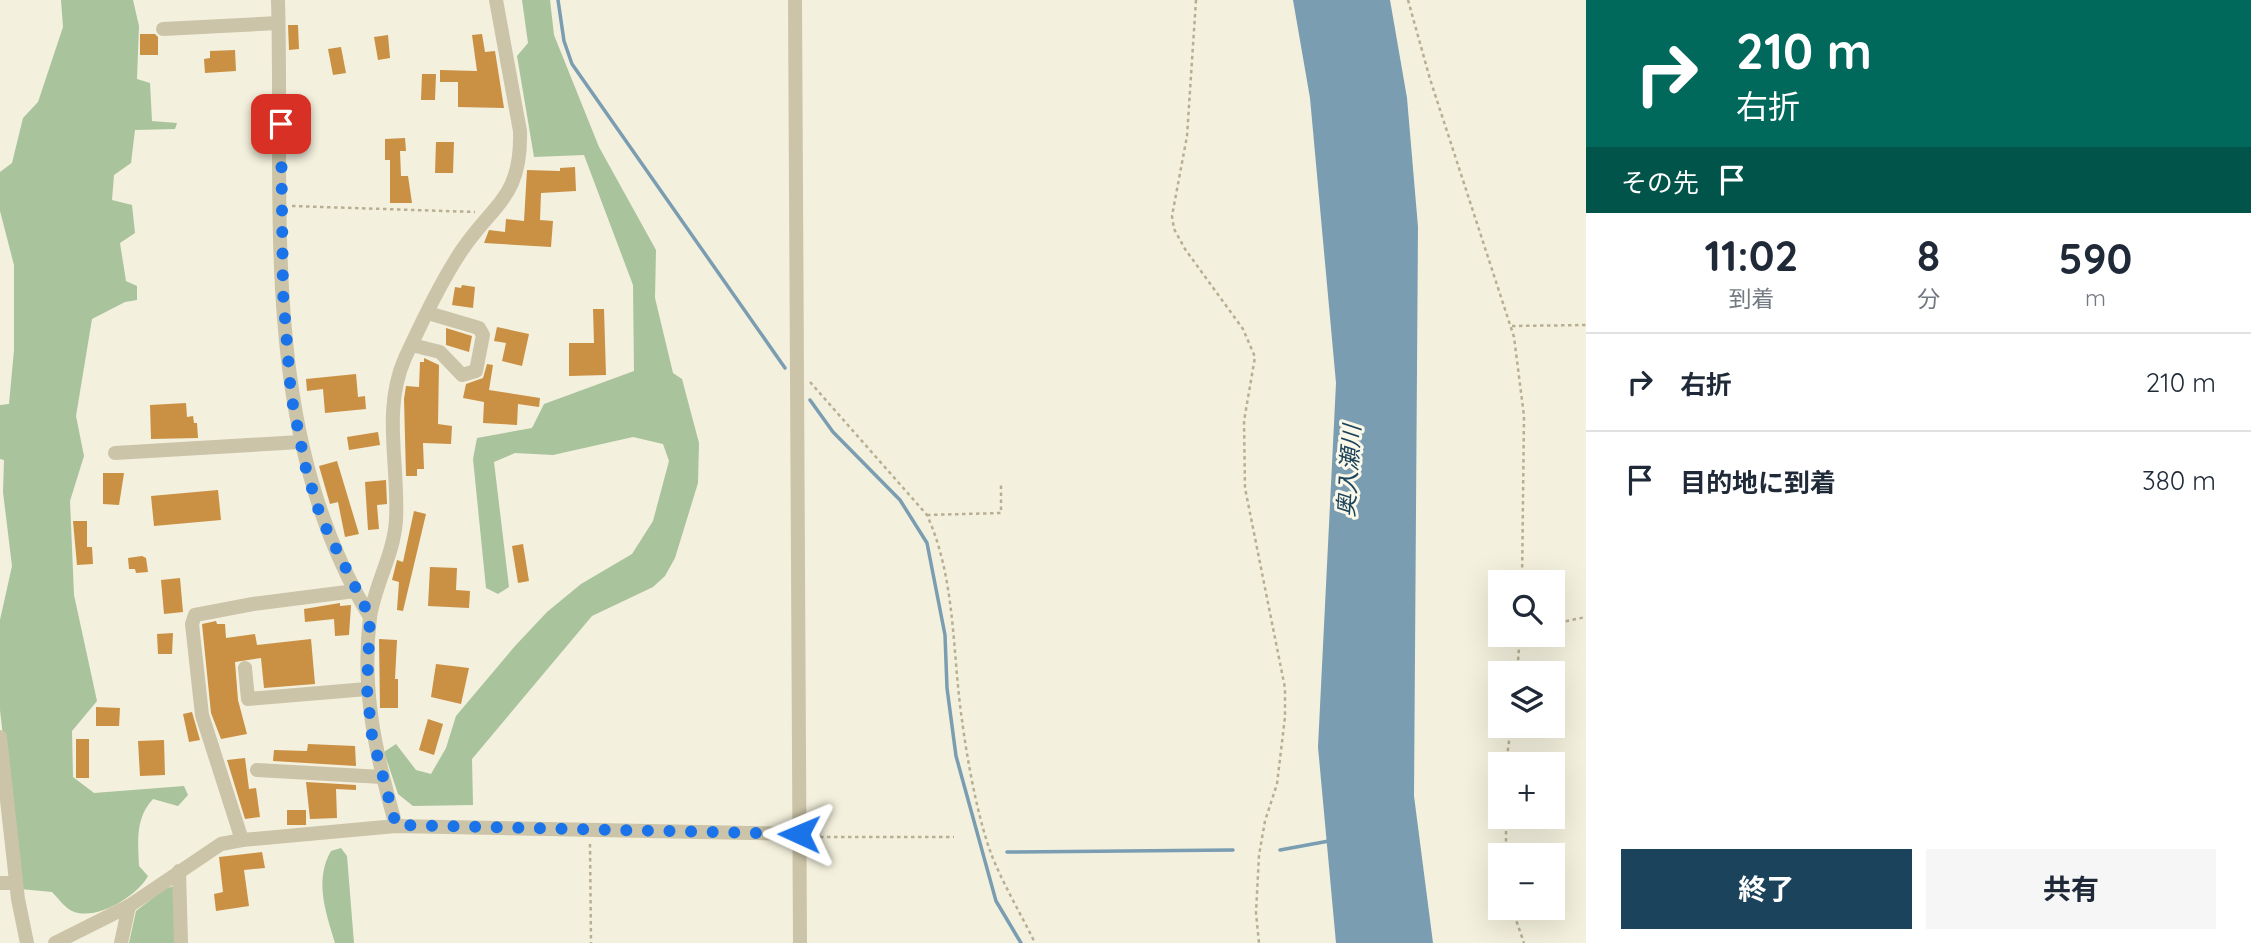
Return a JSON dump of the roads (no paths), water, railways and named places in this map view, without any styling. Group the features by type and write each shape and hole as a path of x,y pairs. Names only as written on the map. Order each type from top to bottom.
{"street":[{"path":"278,0 287,358 300,442 321,518 370,617"},
{"path":"396,825 372,736 367,689 370,617 396,524 392,402 396,382 428,313 461,251 495,213 512,187 521,153 519,120 496,0"},
{"path":"795,0 800,943"},
{"path":"163,29 278,23"},
{"path":"412,345 440,352 462,375 476,372 483,335 479,328 428,313"},
{"path":"115,453 300,442"},
{"path":"242,840 201,708 192,624 195,615 253,604 355,591"},
{"path":"245,668 248,699 367,689"},
{"path":"0,737 4,819 27,943"},
{"path":"257,770 382,777"},
{"path":"55,943 130,906 221,844 242,840 396,825 799,836"},
{"path":"179,871 181,943"},
{"path":"0,883 16,883"},
{"path":"121,943 130,906"}],"water":[{"name":"奥入瀬川","path":"1293,0 1390,0 1407,98 1418,227 1414,796 1433,943 1336,943 1318,747 1336,383 1310,98"}],"waterway":[{"path":"558,0 564,41 572,64 785,368"},
{"path":"810,400 833,432 900,500 927,543 945,635 947,688 956,756 996,901 1021,943"},
{"path":"1280,850 1329,841"},
{"path":"1007,852 1233,850"}]}
